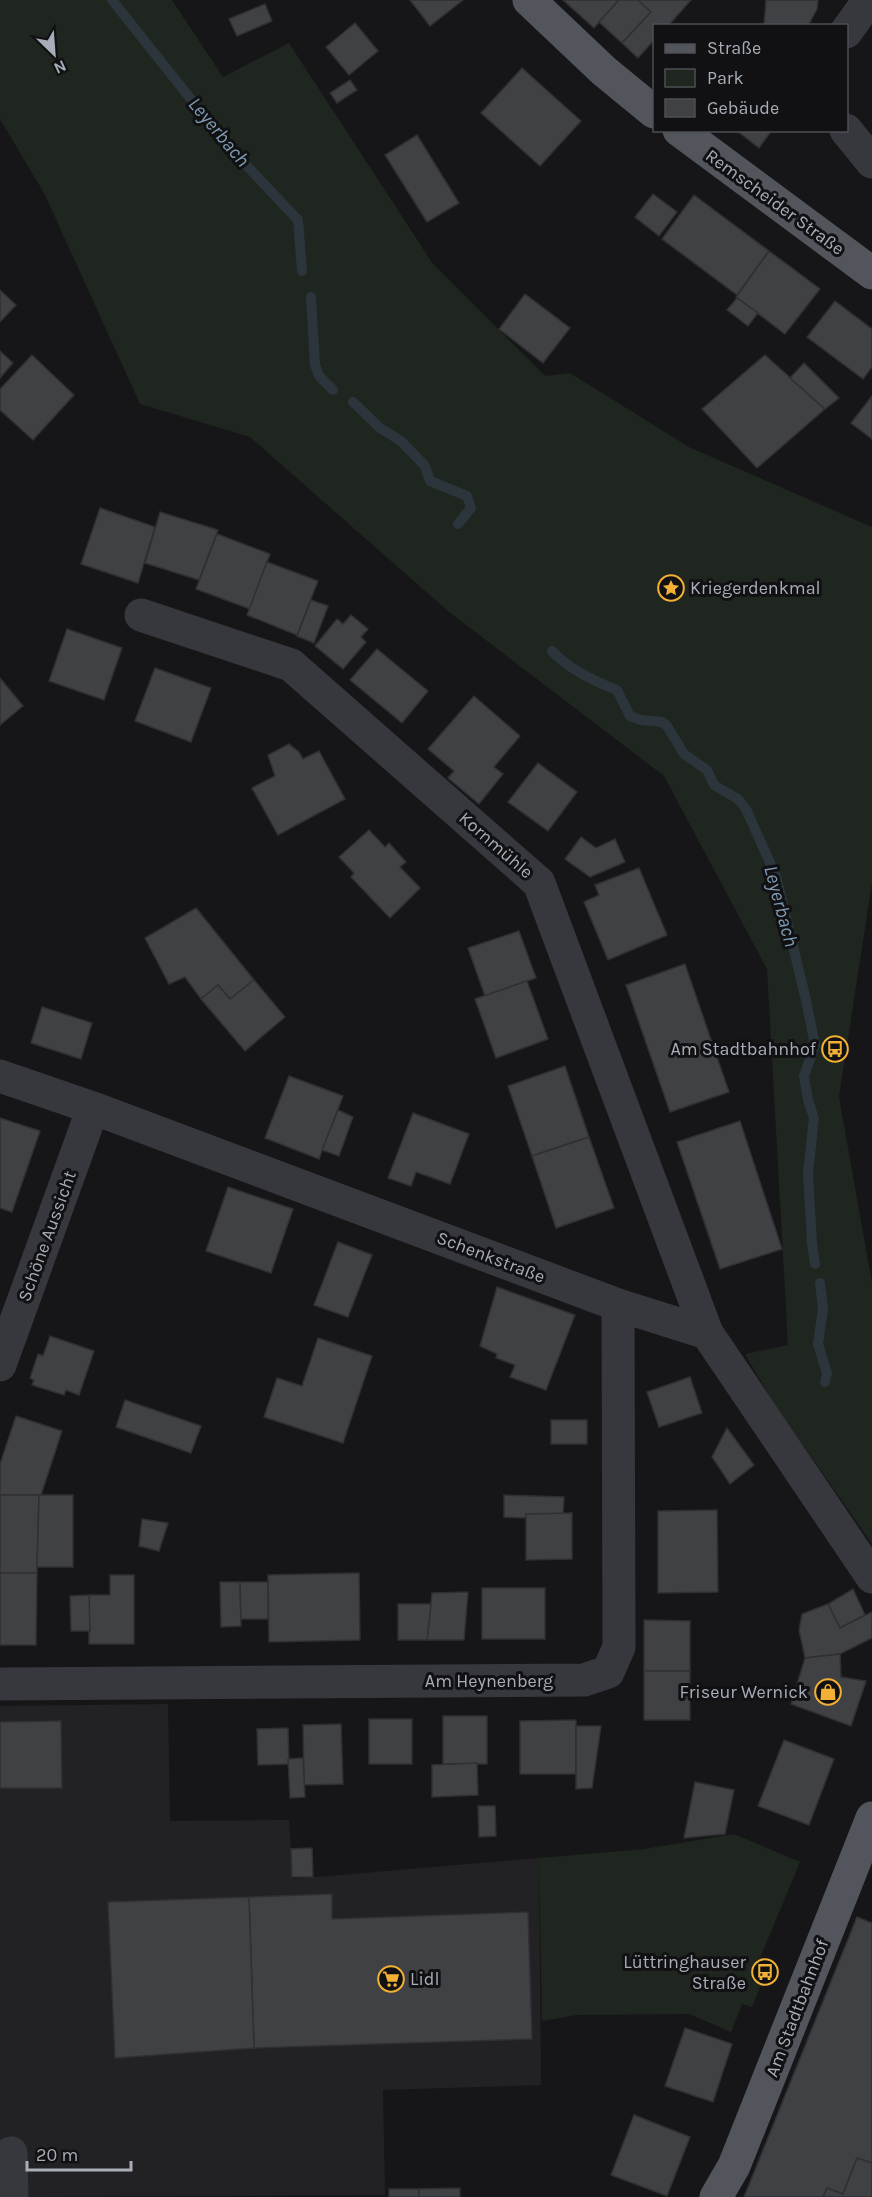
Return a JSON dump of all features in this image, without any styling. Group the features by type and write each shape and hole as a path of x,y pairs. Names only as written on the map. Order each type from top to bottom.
{"main road":[{"path":"529,0 604,71 653,111"},
{"name":"Remscheider Straße","path":"682,132 872,273"},
{"name":"Am Stadtbahnhof","path":"716,2197 734,2166 872,1818"}],"street":[{"path":"848,30 869,4"},
{"path":"848,132 872,162"},
{"name":"Kornmühle","path":"141,615 291,665 539,883 707,1333"},
{"name":"Schenkstraße","path":"0,1076 93,1107 618,1305 707,1333"},
{"name":"Schöne Aussicht","path":"0,1365 93,1107"},
{"name":"Am Heynenberg","path":"0,1684 584,1680 608,1672 619,1647 618,1305"},
{"path":"707,1333 872,1577"},
{"path":"10,2153 12,2197"}],"shaded area":[{"path":"168,1704 170,1821 289,1820 293,1879 539,1858 541,2085 383,2090 385,2195 0,2197 0,1706"}],"green space":[{"path":"0,0 172,0 223,77 289,43 433,264 545,376 570,373 689,447 872,527 872,883 839,1097 872,1283 872,1544 773,1402 745,1354 788,1345 767,969 664,776 449,612 250,437 140,404 44,193 0,119"},
{"path":"734,1834 800,1862 751,1980 761,1985 752,2007 742,2004 731,2032 689,2014 577,2015 542,2021 539,1858 644,1849"}],"building":[{"path":"410,0 463,0 430,26"},
{"path":"563,0 619,0 594,28"},
{"path":"619,0 638,0 651,12 622,43 599,22"},
{"path":"638,0 691,0 670,24 653,24 653,41 638,58 622,43 651,12"},
{"path":"766,0 818,0 817,9 809,24 764,24"},
{"path":"265,4 272,21 237,36 229,19"},
{"path":"355,23 378,51 349,75 326,47"},
{"path":"522,68 581,121 540,166 481,113"},
{"path":"350,80 357,90 337,103 330,93"},
{"path":"739,132 771,132 759,148"},
{"path":"417,135 459,203 427,222 385,155"},
{"path":"653,194 677,212 659,236 635,217"},
{"path":"694,195 769,251 737,295 662,239"},
{"path":"769,251 820,289 785,334 736,297"},
{"path":"0,290 16,305 0,322"},
{"path":"525,294 570,328 543,363 499,329"},
{"path":"737,298 758,313 748,326 727,310"},
{"path":"835,301 872,329 872,367 863,379 807,337"},
{"path":"0,351 13,363 0,378"},
{"path":"32,355 74,395 33,440 0,410 0,389"},
{"path":"765,355 825,409 757,468 702,409"},
{"path":"804,363 839,398 825,409 790,378"},
{"path":"872,396 872,439 851,423"},
{"path":"100,508 155,527 138,583 81,564"},
{"path":"160,512 218,530 199,580 145,563"},
{"path":"217,534 270,554 250,609 196,589"},
{"path":"267,562 318,581 297,635 247,615"},
{"path":"311,600 328,606 314,643 297,636"},
{"path":"351,615 368,629 361,637 366,642 343,669 315,646 337,619 343,624"},
{"path":"67,629 122,648 104,700 49,681"},
{"path":"377,649 428,691 402,723 350,680"},
{"path":"155,668 211,688 191,742 135,721"},
{"path":"0,678 23,706 0,725"},
{"path":"474,696 520,736 494,767 503,774 479,804 448,778 454,771 428,749"},
{"path":"289,744 299,752 303,759 319,751 345,799 278,835 252,788 275,776 268,755"},
{"path":"538,763 577,792 548,831 508,802"},
{"path":"369,830 385,847 389,843 406,862 400,867 420,888 390,918 351,877 354,873 339,857"},
{"path":"581,837 596,848 615,839 625,862 590,877 565,859"},
{"path":"639,868 667,935 608,960 584,902 599,895 595,885"},
{"path":"196,908 254,980 230,999 218,985 201,999 185,977 169,984 145,938"},
{"path":"519,931 536,978 485,996 468,948"},
{"path":"685,964 729,1092 670,1112 626,985"},
{"path":"254,980 285,1017 245,1051 201,999 218,985 230,999"},
{"path":"527,981 548,1039 496,1058 475,999"},
{"path":"42,1007 92,1023 81,1059 31,1043"},
{"path":"565,1066 589,1137 532,1156 508,1086"},
{"path":"289,1076 343,1096 319,1159 265,1138"},
{"path":"338,1110 353,1117 339,1156 322,1150"},
{"path":"413,1113 469,1134 450,1184 416,1172 411,1186 388,1178"},
{"path":"0,1118 40,1131 12,1212 0,1208"},
{"path":"740,1121 782,1249 720,1269 677,1142"},
{"path":"589,1137 614,1208 556,1228 532,1156"},
{"path":"228,1187 293,1209 271,1273 206,1251"},
{"path":"338,1242 372,1255 348,1317 314,1305"},
{"path":"497,1287 575,1315 546,1390 510,1377 515,1365 496,1358 497,1354 480,1346"},
{"path":"50,1336 94,1351 79,1395 66,1390 64,1395 32,1385 34,1380 30,1378 38,1354 43,1356"},
{"path":"318,1338 372,1356 343,1443 264,1417 277,1378 302,1386"},
{"path":"690,1377 702,1413 659,1427 647,1392"},
{"path":"125,1400 201,1426 191,1453 116,1427"},
{"path":"16,1416 62,1431 41,1495 0,1495 0,1464"},
{"path":"551,1420 587,1420 587,1444 551,1444"},
{"path":"727,1428 754,1465 730,1484 712,1457"},
{"path":"0,1495 39,1495 37,1573 0,1573"},
{"path":"39,1495 73,1495 73,1567 37,1567"},
{"path":"504,1495 564,1497 563,1514 526,1514 526,1518 504,1517"},
{"path":"717,1510 718,1592 658,1593 658,1511"},
{"path":"572,1513 572,1559 526,1560 526,1514"},
{"path":"142,1519 168,1523 159,1551 139,1546"},
{"path":"0,1573 37,1573 36,1645 0,1645"},
{"path":"359,1573 360,1640 269,1642 268,1575"},
{"path":"110,1575 134,1575 134,1644 89,1644 89,1595 110,1595"},
{"path":"220,1582 240,1582 241,1626 221,1627"},
{"path":"240,1582 268,1582 268,1619 241,1619"},
{"path":"482,1588 545,1588 545,1639 482,1639"},
{"path":"853,1589 865,1615 840,1628 828,1604"},
{"path":"468,1592 464,1640 427,1640 432,1593"},
{"path":"89,1595 90,1631 71,1631 70,1596"},
{"path":"398,1604 431,1604 427,1640 398,1640"},
{"path":"828,1604 840,1628 872,1612 872,1638 840,1654 805,1658 799,1630 802,1614"},
{"path":"644,1620 690,1621 690,1671 644,1671"},
{"name":"Friseur Wernick","path":"840,1654 841,1677 866,1681 851,1726 791,1704 805,1658"},
{"path":"644,1671 690,1671 690,1720 644,1720"},
{"path":"443,1716 487,1716 487,1764 443,1764"},
{"path":"369,1719 412,1719 412,1764 369,1764"},
{"path":"576,1720 576,1774 520,1774 520,1721"},
{"path":"61,1721 62,1788 0,1788 0,1722"},
{"path":"341,1724 343,1784 304,1785 303,1725"},
{"path":"576,1726 601,1726 592,1788 576,1789"},
{"path":"288,1728 289,1764 258,1765 257,1729"},
{"path":"784,1740 834,1759 809,1825 758,1806"},
{"path":"303,1758 305,1797 290,1798 288,1759"},
{"path":"477,1763 478,1795 432,1797 432,1765"},
{"path":"695,1782 734,1790 725,1834 684,1838"},
{"path":"478,1806 495,1806 496,1836 479,1837"},
{"path":"312,1848 313,1877 292,1877 291,1849"},
{"name":"Lidl","path":"332,1894 332,1919 528,1912 532,2039 254,2048 249,1897"},
{"path":"249,1897 254,2048 115,2058 108,1902"},
{"path":"857,1917 872,1923 872,2163 857,2158 843,2194 827,2188 823,2197 744,2197"},
{"path":"685,2028 732,2044 713,2102 665,2086"},
{"path":"634,2115 690,2137 667,2196 611,2175"},
{"path":"857,2158 872,2163 872,2197 823,2197 827,2188 843,2194"},
{"path":"460,2188 460,2197 419,2197 419,2189"},
{"path":"389,2189 419,2189 419,2197 389,2197"}],"waterway":[{"name":"Leyerbach","path":"112,0 229,147 298,220 302,271"},
{"name":"Leyerbach","path":"311,297 315,365 319,376 333,390"},
{"name":"Leyerbach","path":"353,402 380,428 401,441 425,466 430,481 467,496 471,508 458,524"},
{"name":"Leyerbach","path":"552,651 582,674 617,690 630,716 641,720 662,722 667,726 684,754 707,770 714,785 738,799 746,809 776,876 815,1045 804,1076 814,1118 808,1174 815,1264"},
{"name":"Leyerbach","path":"820,1283 823,1309 818,1344 827,1373 825,1382"}],"place":[{"name":"Kriegerdenkmal","path":"671,588"},
{"name":"Am Stadtbahnhof","path":"835,1049"},
{"name":"Friseur Wernick","path":"828,1692"},
{"name":"Lüttringhauser Straße","path":"765,1972"},
{"name":"Lidl","path":"391,1979"}]}
